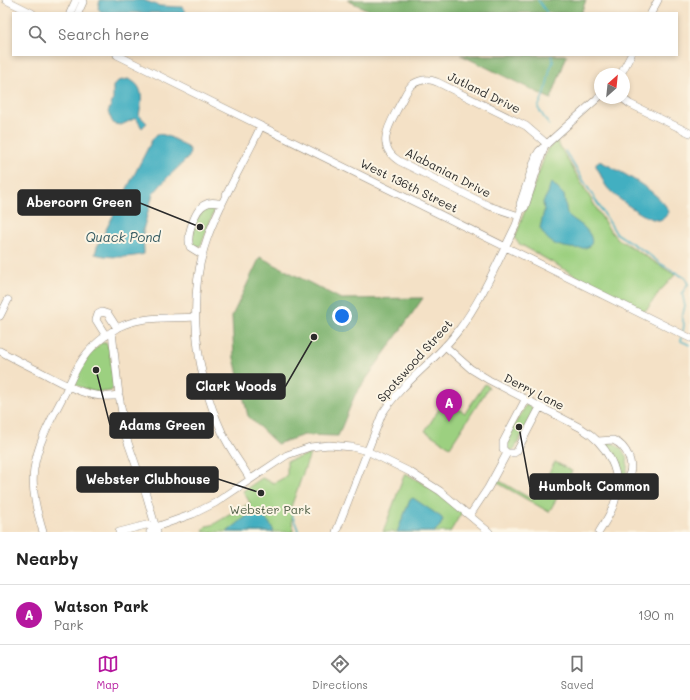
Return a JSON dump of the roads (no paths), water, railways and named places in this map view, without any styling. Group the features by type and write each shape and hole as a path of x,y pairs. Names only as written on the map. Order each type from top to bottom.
{"street":[{"path":"6,0 30,12"},
{"path":"70,12 76,0"},
{"path":"78,12 83,2 82,0"},
{"path":"652,12 658,0"},
{"name":"West 136th Street","path":"119,56 685,336"},
{"path":"624,68 630,56"},
{"name":"Jutland Drive","path":"397,110 412,84 424,79 429,79 526,126 545,146"},
{"name":"Spotswood Street","path":"336,532 378,423 388,406 408,382 458,332 473,308 516,225 520,213 520,204 536,156 594,101"},
{"path":"630,104 690,133"},
{"name":"Alabanian Drive","path":"397,110 386,135 386,147 390,155 399,161 489,206 520,213"},
{"path":"250,478 228,445 212,408 200,360 195,317 198,281 208,237 222,204 261,126"},
{"path":"203,255 190,247 188,239 197,212 202,206 209,203 222,204"},
{"path":"0,316 8,300"},
{"path":"43,532 36,506 34,488 34,470 36,459 42,438 68,386 87,353 112,332 132,322 149,319 195,317"},
{"path":"112,332 119,395 126,437 146,494 154,530"},
{"name":"Derry Lane","path":"445,346 480,375 580,428 598,441 611,458 615,474 616,489"},
{"path":"0,351 68,386 83,392 95,395 119,395"},
{"path":"525,400 503,442 503,449 507,453 514,453 517,451 540,407"},
{"path":"598,441 613,440 623,447 628,454 630,463 630,472 625,482 616,489 615,502 612,510 599,532"},
{"path":"154,530 215,503 287,454 321,445 341,446 367,451 403,469 428,484 470,515 489,532"},
{"path":"470,515 488,488 507,453"},
{"path":"119,532 146,525 154,530"}],"water":[{"path":"100,0 143,0 160,6 182,7 186,12 100,12 98,8"},
{"path":"128,79 140,89 141,104 139,115 147,123 142,128 136,118 121,125 114,124 108,112 113,100 113,86 118,81"},
{"name":"Quack Pond","path":"157,134 165,135 173,139 188,148 190,151 189,157 153,194 143,230 144,254 120,257 95,254 97,247 152,140"},
{"path":"599,161 638,182 649,190 658,197 669,212 664,218 655,220 639,213 623,202 606,186 596,166 596,163"},
{"path":"552,183 564,195 567,214 588,231 592,241 590,245 585,248 559,246 546,238 540,228 544,211 543,202"},
{"path":"413,498 441,517 443,520 434,532 397,532 410,500"},
{"path":"255,513 267,520 274,532 227,532 248,515"}],"waterway":[{"path":"538,0 546,12"},
{"path":"549,125 538,108 546,89 553,62 552,56"},
{"path":"565,151 616,233 661,264 685,278 688,284 682,293 685,306 682,317 684,324 683,332"},
{"path":"681,337 681,341 690,345"},
{"path":"291,512 298,530 297,532"}],"place":[{"name":"Abercorn Green","path":"200,227"},
{"name":"Clark Woods","path":"314,337"},
{"name":"Adams Green","path":"96,370"},
{"name":"Watson Park","path":"449,422"},
{"name":"Humbolt Common","path":"519,427"},
{"name":"Webster Clubhouse","path":"261,493"}],"park label":[{"name":"Webster Park","path":"270,510"}]}
